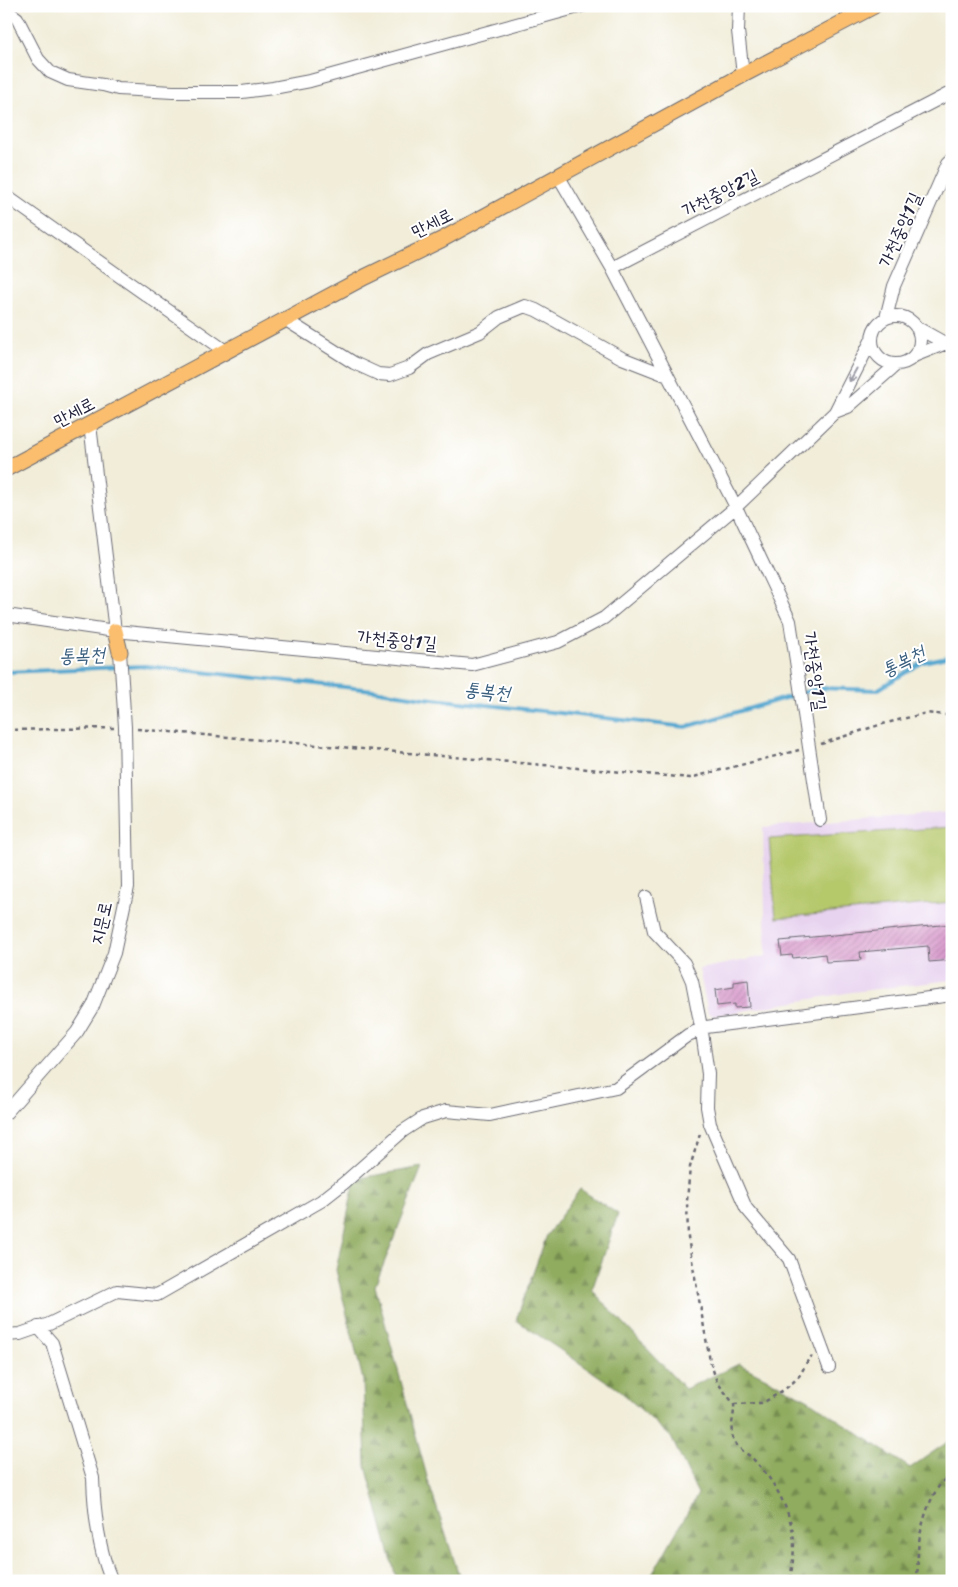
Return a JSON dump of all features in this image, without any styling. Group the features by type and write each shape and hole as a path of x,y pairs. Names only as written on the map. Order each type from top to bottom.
{"main road":[{"name":"만세로","path":"6,469 365,278 441,240 874,6"},
{"path":"116,631 120,652"}],"street":[{"path":"6,10 17,18 38,58 50,72 68,80 118,89 173,92 242,92 310,80 582,6"},
{"path":"739,6 738,31 744,75"},
{"name":"가천중앙2길","path":"612,268 952,92"},
{"name":"가천중앙1길","path":"886,318 894,286 948,163 952,159"},
{"path":"559,176 612,268 736,507"},
{"path":"6,196 227,352"},
{"path":"286,320 354,363 378,374 390,375 409,368 428,354 480,332 499,318 525,306 536,310 622,358 668,376"},
{"path":"897,364 884,361 875,352 872,339 876,327 886,318 893,316 906,318 916,327 950,344"},
{"path":"835,412 848,407 897,364 910,360 914,356 920,344 916,327"},
{"name":"가천중앙1길","path":"6,615 116,631 472,665 558,642 604,618 736,507 835,412 872,339"},
{"path":"914,356 950,344"},
{"path":"90,425 116,631"},
{"name":"가천중앙1길","path":"736,507 790,621 820,820"},
{"name":"지문로","path":"6,1113 77,1032 93,1006 114,953 128,887 125,727 120,652"},
{"path":"646,897 654,931 684,963 692,981 708,1074 707,1107 710,1124 746,1208 789,1259 829,1366"},
{"path":"6,1335 20,1334 38,1327 118,1291 157,1295 321,1201 403,1130 423,1118 446,1111 490,1115 616,1088 688,1035 706,1027 952,995"},
{"path":"38,1327 52,1343 93,1478 94,1502 106,1567 112,1581"}],"path":[{"path":"6,730 125,727 690,778 808,741 926,713 946,715 952,725"},
{"path":"701,1131 690,1167 687,1201 688,1238 710,1361 717,1382 734,1404 731,1424 733,1440 739,1449 754,1459 767,1476 782,1500 787,1513 794,1541 790,1581"},
{"path":"734,1404 761,1403 766,1401 797,1379 809,1358 822,1350"},
{"path":"917,1581 919,1539 925,1516 939,1485 952,1473"}],"shaded area":[{"path":"952,812 952,980 852,992 714,1016 708,1013 699,969 766,956 763,827"}],"green space":[{"path":"952,827 952,902 776,918 769,839"},
{"path":"422,1167 375,1286 429,1484 461,1581 397,1581 366,1466 363,1380 336,1270 355,1179"},
{"path":"580,1189 618,1214 592,1290 685,1389 739,1364 807,1399 910,1468 952,1439 952,1581 646,1581 653,1573 698,1494 671,1437 618,1389 516,1320 547,1235"}],"building":[{"path":"952,924 952,960 929,962 928,946 860,952 861,960 826,962 825,954 793,958 792,955 782,956 780,941"},
{"path":"748,980 750,1007 735,1008 735,1004 717,1006 715,990 734,987 734,982"}],"waterway":[{"name":"통복천","path":"6,672 145,666 373,690 424,698 686,727 819,688 877,690 923,662 952,656"}]}
